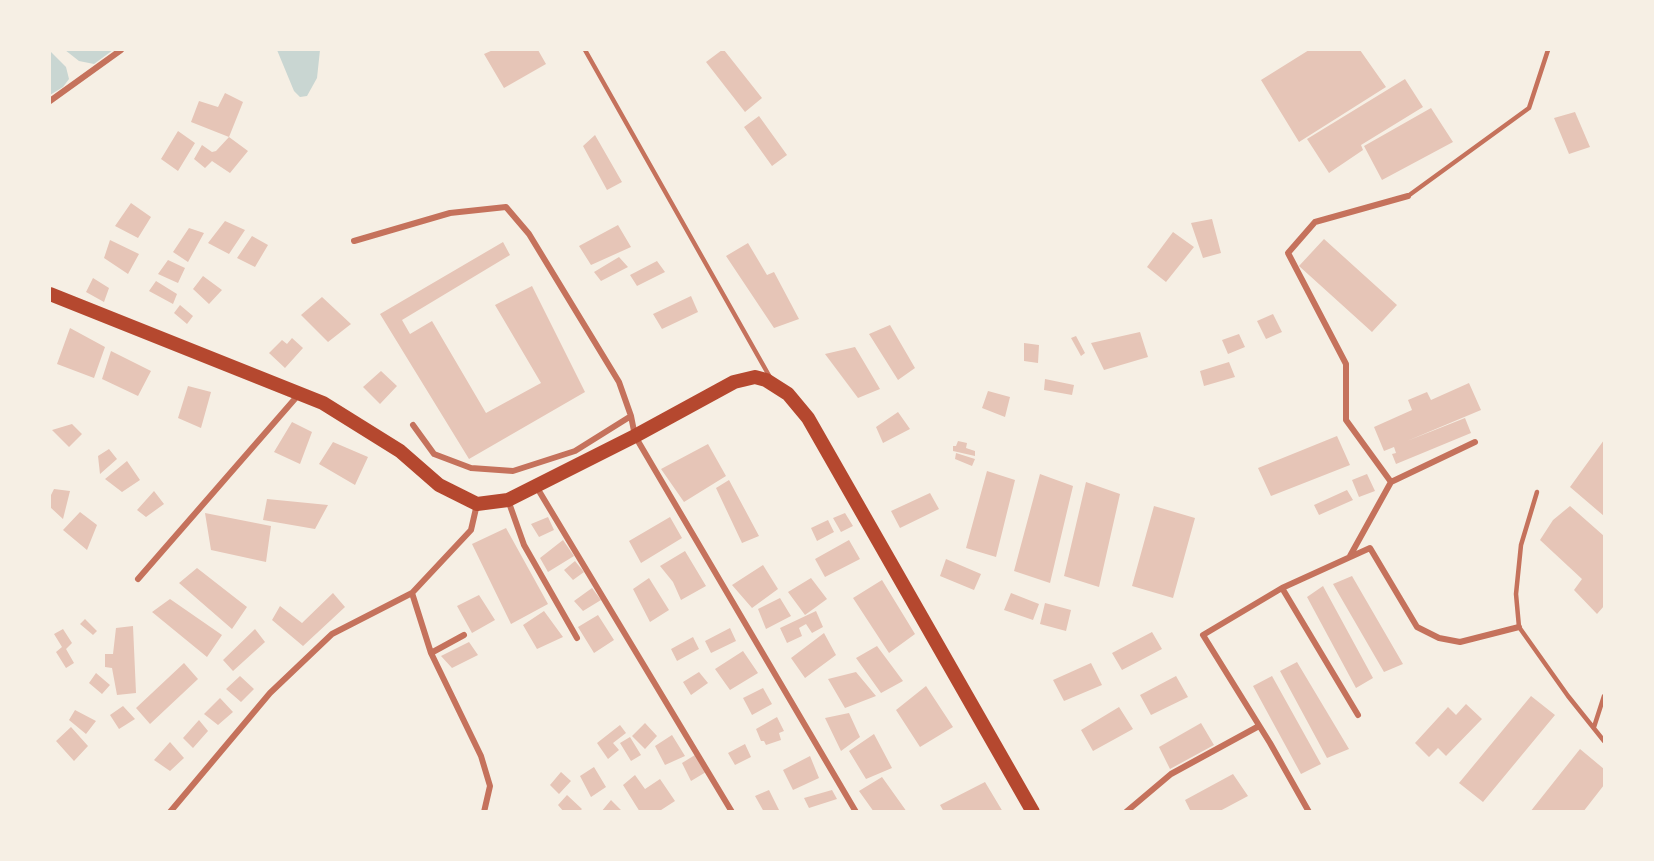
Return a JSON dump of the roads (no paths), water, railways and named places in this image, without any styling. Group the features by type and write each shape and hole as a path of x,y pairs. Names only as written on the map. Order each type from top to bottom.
{"main road":[{"path":"50,294 301,393 332,408 400,451 439,485 477,504 507,500 635,436 722,388 744,379 755,377 775,385 788,394 808,418 1033,812"}],"street":[{"path":"50,101 121,50"},
{"path":"1391,482 1346,420 1346,364 1288,253 1315,222 1408,196"},
{"path":"354,241 450,213 506,207 530,234 619,382 631,416 635,436 856,812"},
{"path":"138,579 301,393"},
{"path":"413,425 434,454 471,468 513,471 575,451 631,416"},
{"path":"1350,557 1391,482 1474,442"},
{"path":"536,486 732,812"},
{"path":"507,500 524,545 577,638"},
{"path":"170,812 270,693 332,634 412,593 471,530 477,504"},
{"path":"1309,812 1203,635 1282,588 1370,548 1417,627 1439,638 1460,642 1519,627"},
{"path":"1282,588 1358,715"},
{"path":"412,593 431,653 481,756 490,786 484,812"},
{"path":"431,653 464,635"},
{"path":"1126,812 1171,774 1259,726"}],"lane":[{"path":"585,50 775,385"},
{"path":"1408,196 1529,108 1548,50"},
{"path":"1537,492 1521,545 1516,594 1519,627 1568,696 1605,741"},
{"path":"1594,728 1605,696"}]}
